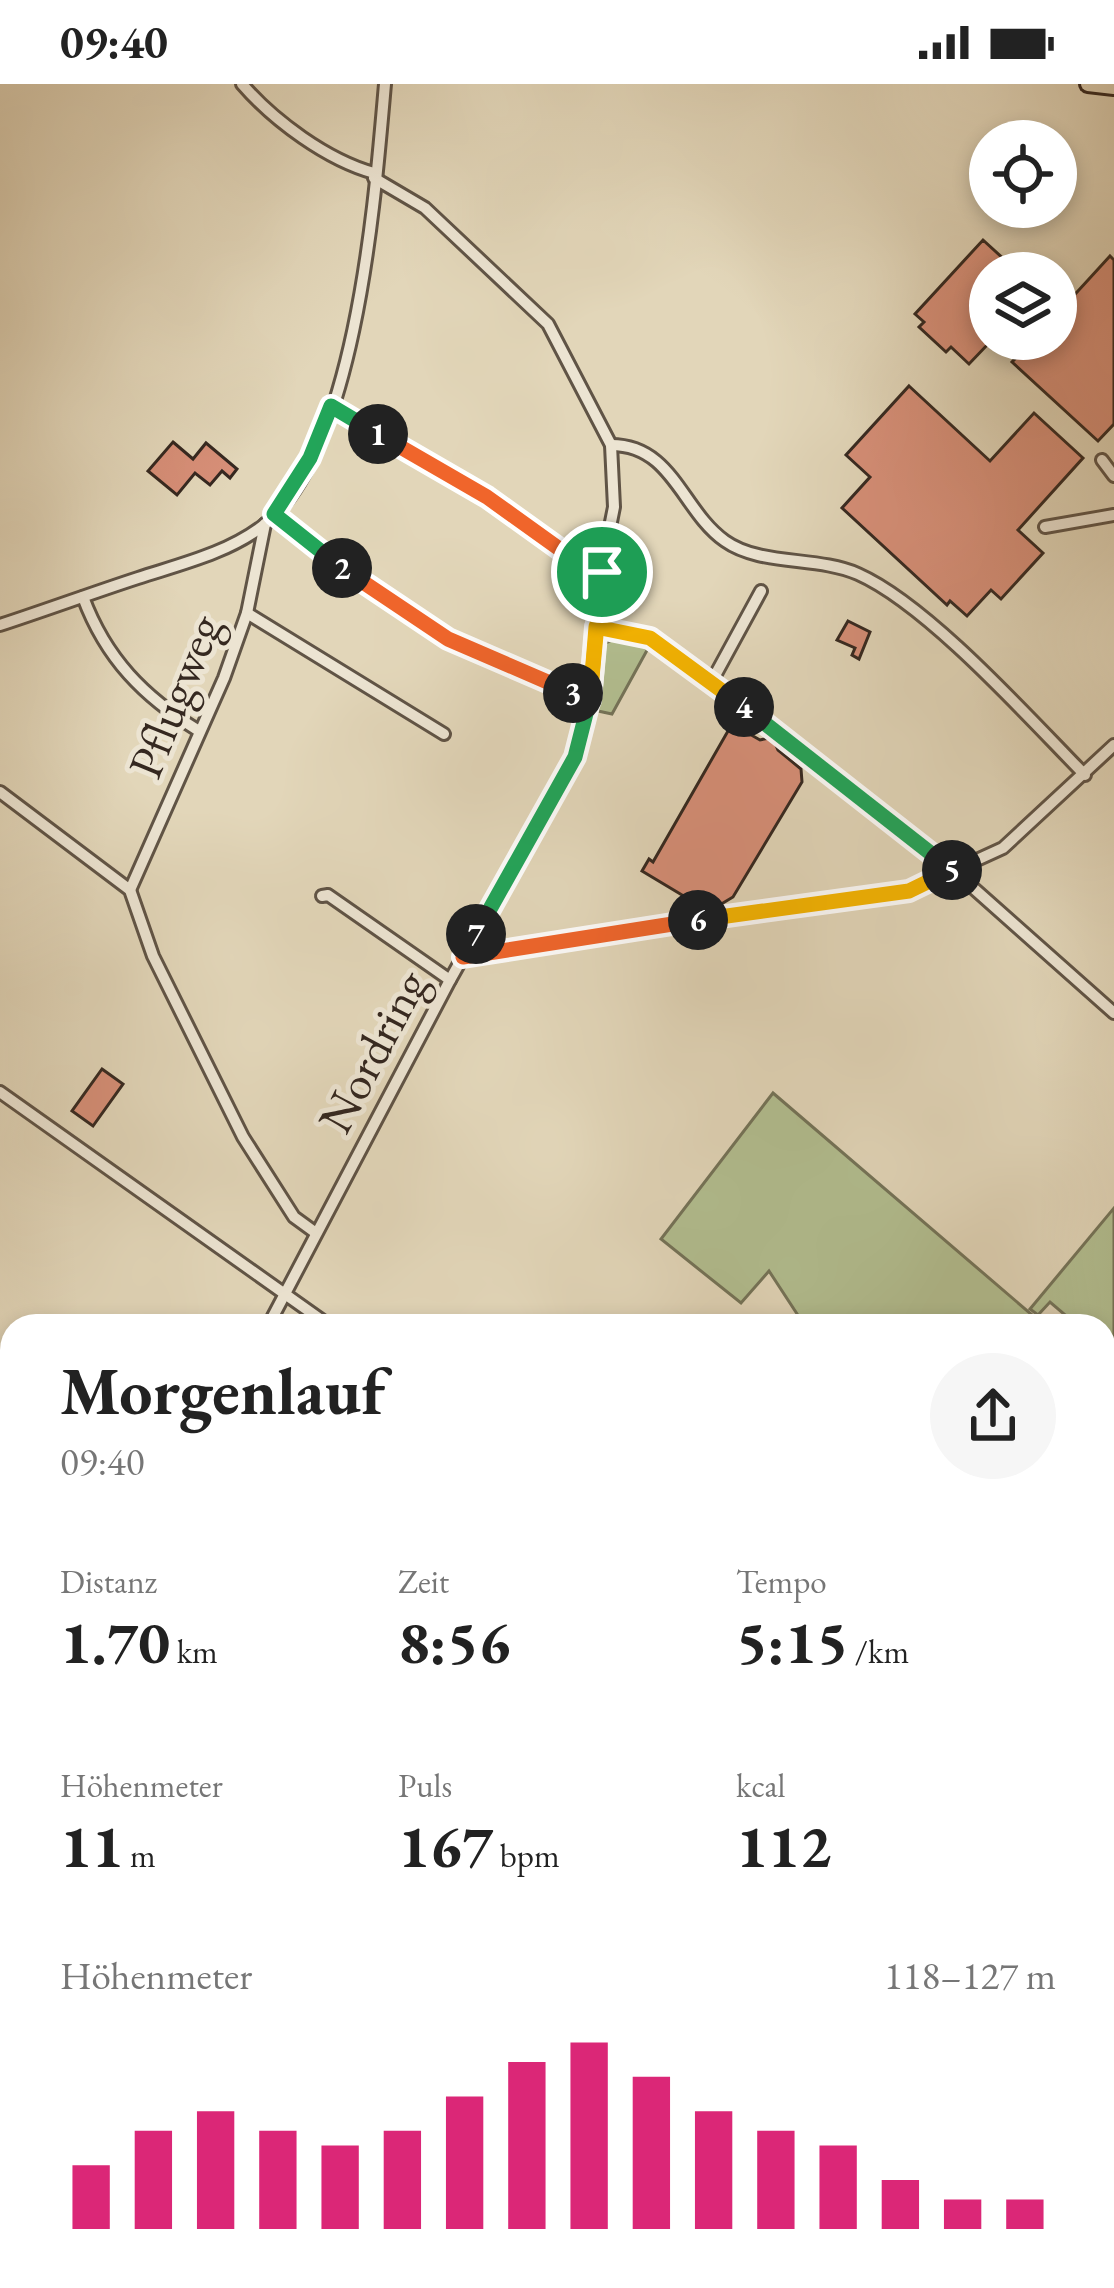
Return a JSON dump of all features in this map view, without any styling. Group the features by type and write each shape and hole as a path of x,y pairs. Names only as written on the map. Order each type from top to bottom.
{"main road":[{"path":"1088,84 1114,87"}],"street":[{"path":"242,84 266,111 424,208 548,324 611,446 614,507 602,572 590,700 575,757 463,957"},
{"path":"0,626 223,550 270,519 310,458 331,406 359,309 385,84"},
{"path":"331,406 487,497 586,568 602,572"},
{"path":"611,446 628,445 653,456 711,530 733,546 754,554 831,565 897,596 1085,775"},
{"path":"1102,460 1114,476"},
{"path":"1045,527 1114,515"},
{"path":"270,519 434,631 590,700"},
{"name":"Pflugweg","path":"130,890 247,613 270,519"},
{"path":"712,682 761,591"},
{"path":"83,597 101,639 135,685 199,731"},
{"path":"247,613 444,734"},
{"path":"596,627 650,638 712,682 953,872 1114,1012"},
{"name":"Nordring","path":"274,1314 463,957 909,891 1003,848 1114,746"},
{"path":"0,792 130,890 152,956 243,1137 294,1217 316,1233"},
{"path":"322,896 328,895 450,980"},
{"path":"0,1092 313,1314"}],"green space":[{"path":"620,636 651,643 612,714 598,711 604,644"},
{"path":"773,1093 1031,1314 797,1314 769,1271 741,1303 661,1239"},
{"path":"1114,1208 1114,1314 1064,1314 1050,1302 1039,1314 1030,1309"}],"building":[{"path":"983,240 996,252 972,252"},
{"path":"969,255 969,360 973,360 969,364 951,347 946,352 919,327 924,322 915,314"},
{"path":"1110,256 1114,260 1114,424 1098,441 1012,362 1077,360 1077,292"},
{"path":"909,386 990,461 1034,413 1083,458 1018,530 1043,553 1001,599 991,590 967,616 950,601 947,605 842,508 870,477 846,455"},
{"path":"173,442 193,459 206,443 237,469 230,478 222,471 210,485 195,473 177,495 148,471"},
{"path":"848,621 870,632 859,659 852,655 855,648 837,640"},
{"path":"732,724 760,740 769,738 801,769 802,782 733,897 718,906 707,899 702,907 642,871 649,859 653,862"},
{"path":"102,1069 123,1084 93,1126 72,1111"}],"route":[{"path":"602,572 586,568 487,497 331,406 310,458 274,514 365,586 434,631 590,700 596,627 650,638 923,844 953,872 909,891 463,957 575,757 590,700 593,652 602,572"}]}
